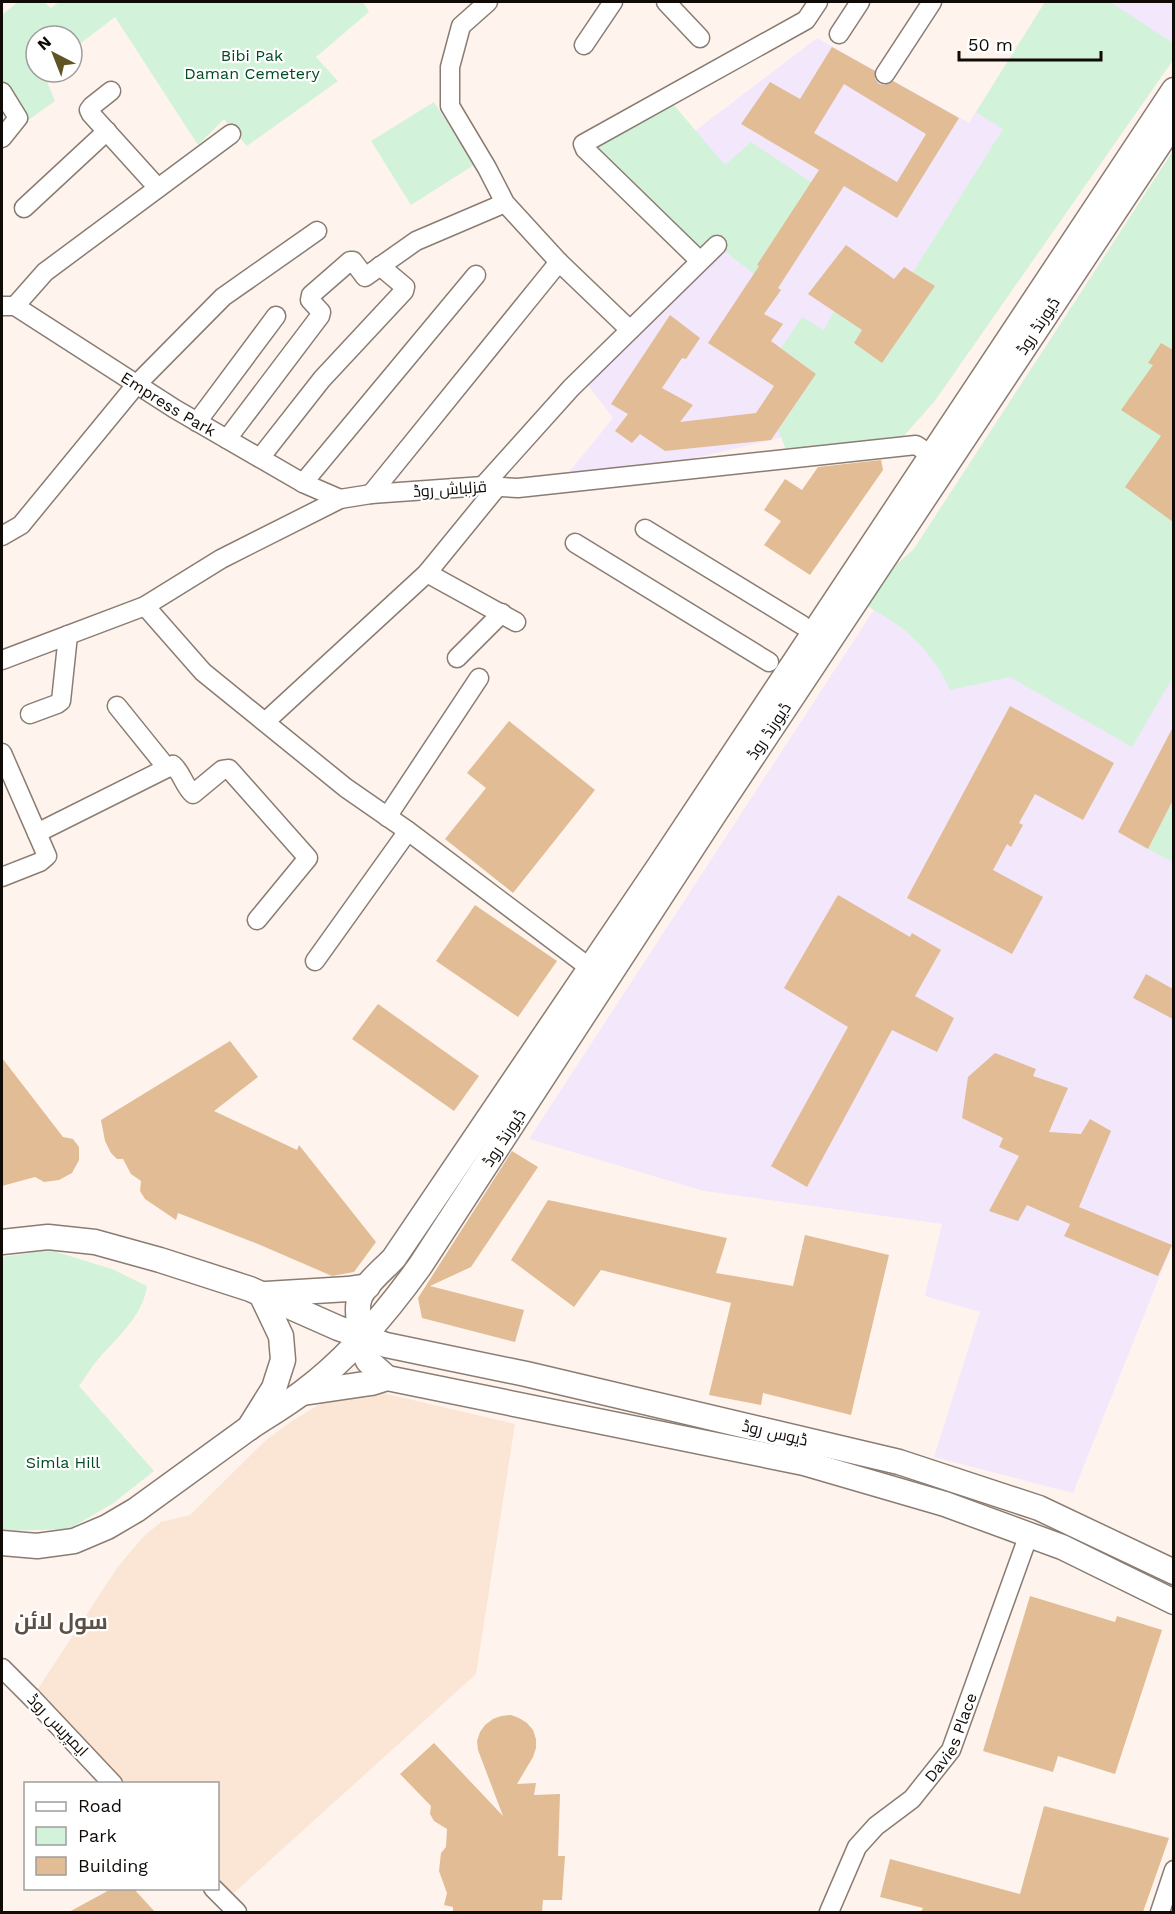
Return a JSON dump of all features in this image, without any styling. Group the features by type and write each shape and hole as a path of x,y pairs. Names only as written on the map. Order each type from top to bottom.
{"main road":[{"name":"ڈیورنڈ روڈ","path":"362,1337 358,1306 360,1296 394,1258 590,968 1173,90"},
{"name":"ڈیورنڈ روڈ","path":"249,1428 302,1393 333,1366 382,1317 420,1266 715,813 1173,122"},
{"path":"2,1242 48,1238 95,1242 160,1260 261,1294 368,1286"},
{"name":"ڈیوس روڈ","path":"261,1294 386,1345 526,1374 899,1462 1039,1508 1173,1572"},
{"path":"2,1543 37,1546 74,1541 107,1527 136,1510 249,1428 274,1388 284,1360 281,1336 261,1294"},
{"path":"362,1337 368,1361 387,1378"},
{"name":"ڈیوس روڈ","path":"302,1393 371,1383 387,1378 804,1463 945,1504 1029,1534 1062,1547 1173,1602"}],"street":[{"path":"488,2 461,26 450,67 449,103 505,203 559,262 630,330"},
{"path":"584,45 613,2"},
{"path":"666,2 700,38"},
{"path":"700,261 585,149 583,144 806,21 818,2"},
{"path":"839,34 860,2"},
{"path":"885,74 932,2"},
{"path":"111,91 89,110 158,188"},
{"path":"2,92 18,118 2,138"},
{"path":"24,208 107,131"},
{"path":"8,306 45,273 231,134"},
{"path":"227,439 320,316 321,312 310,300 311,295 352,260 365,277 416,241 505,203"},
{"path":"2,536 21,525 136,385 223,297 317,231"},
{"path":"265,722 427,573 491,486 571,388 717,245"},
{"path":"371,494 559,262"},
{"path":"260,458 322,379 404,291 405,287 380,266"},
{"path":"303,483 476,275"},
{"name":"Empress Park","path":"8,306 197,422 303,483 340,499"},
{"path":"197,422 276,316"},
{"name":"قزلباش روڈ","path":"2,660 145,606 221,559 340,499 371,494 491,486 518,488 916,445 931,455"},
{"path":"645,529 802,625"},
{"path":"576,543 769,662"},
{"path":"427,573 509,617 457,658"},
{"path":"145,606 203,672 346,788 408,831 590,968"},
{"path":"30,714 61,701 68,635"},
{"path":"387,817 479,678"},
{"path":"117,706 167,768"},
{"path":"2,753 47,856 40,862 2,877"},
{"path":"37,833 173,765 193,794 222,770 229,769 308,858 257,920"},
{"path":"315,961 408,831"},
{"name":"Davies Place","path":"829,1912 857,1847 876,1826 912,1799 951,1750 1029,1534"},
{"name":"ایمپریس روڈ","path":"2,1668 111,1782"},
{"path":"1160,1912 1173,1870"}],"shaded area":[{"path":"1045,2 1173,2 1173,60 934,402 609,478 561,482 613,418 582,377 700,261 695,131 817,38 969,123"},
{"path":"1173,151 1173,1243 1073,1493 934,1457 980,1312 925,1296 942,1224 704,1191 529,1139"},
{"path":"370,1390 515,1424 476,1674 225,1901 219,1890 219,1782 112,1782 32,1698 117,1568 143,1537 161,1522 190,1515 266,1440 292,1421 334,1396"}],"green space":[{"name":"Bibi Pak Daman Cemetery","path":"18,2 44,2 51,8 59,2 363,2 369,12 316,57 338,81 247,146 224,119 198,145 115,17 84,41 84,24 24,24 24,84 48,84 55,101 23,124 2,92 2,15"},
{"path":"1045,2 1110,2 1173,43 1173,60 934,402 892,449 790,459 778,430 816,374 781,348 802,317 824,330 834,311 862,330 854,343 882,363 935,286 913,272 1003,129 976,112"},
{"path":"667,97 725,165 751,142 811,182 754,274 717,245 700,261 588,140"},
{"path":"434,102 474,165 411,205 371,141"},
{"path":"1173,151 1173,677 1132,747 1010,677 950,690 926,652 908,633 857,599 914,549"},
{"path":"1173,800 1174,862 1148,849"},
{"name":"Simla Hill","path":"50,1250 112,1269 147,1286 134,1318 95,1363 79,1386 154,1471 112,1504 69,1529 2,1531 2,1257"}],"building":[{"path":"832,47 875,71 875,79 879,84 885,85 893,81 959,118 897,218 844,186 778,288 781,290 764,314 783,324 771,341 816,374 771,440 665,451 640,434 632,443 615,431 628,414 611,404 670,315 700,338 686,359 682,358 662,388 693,405 680,422 756,413 774,386 708,343 819,170 741,124 770,82 800,99","holes":["844,84 926,134 897,182 814,133"]},
{"path":"846,245 894,279 904,267 935,286 882,363 854,343 862,330 808,294"},
{"path":"1161,343 1173,350 1173,522 1125,487 1161,436 1121,410 1153,365 1148,363"},
{"path":"881,460 883,470 810,575 764,545 781,521 764,510 785,479 802,490 818,467"},
{"path":"1010,706 1114,763 1083,820 1035,794 1019,823 1023,825 1011,847 1007,844 993,870 1043,897 1012,954 907,898"},
{"path":"509,721 595,790 513,893 445,839 486,788 467,773"},
{"path":"1173,727 1173,800 1148,849 1118,832"},
{"path":"838,895 910,937 912,933 941,950 915,996 954,1018 937,1052 892,1030 807,1187 771,1166 848,1027 784,988"},
{"path":"475,905 557,961 518,1017 436,961"},
{"path":"1146,974 1173,989 1173,1019 1133,998"},
{"path":"378,1004 479,1076 454,1111 352,1039"},
{"path":"230,1041 258,1077 214,1111 297,1150 299,1145 376,1242 354,1272 332,1276 178,1213 176,1220 145,1199 140,1191 141,1181 131,1174 123,1159 117,1159 111,1153 105,1141 101,1120"},
{"path":"995,1053 1036,1069 1033,1076 1068,1088 1049,1132 1081,1134 1090,1119 1111,1131 1079,1207 1172,1245 1158,1276 1064,1236 1070,1224 1027,1205 1018,1221 989,1211 1019,1156 999,1147 1003,1138 962,1118 968,1077"},
{"path":"2,1058 63,1137 73,1139 79,1147 79,1160 72,1173 59,1180 44,1182 35,1177 2,1186"},
{"path":"512,1151 538,1167 471,1267 430,1286 524,1310 515,1342 422,1318 418,1298"},
{"path":"548,1200 727,1238 716,1273 793,1286 805,1235 889,1255 851,1415 763,1393 761,1405 709,1395 731,1303 601,1270 574,1307 511,1260"},
{"path":"1030,1596 1115,1622 1117,1616 1162,1630 1115,1774 1058,1756 1053,1772 983,1751"},
{"path":"511,1715 527,1723 536,1739 533,1757 517,1784 536,1783 534,1795 560,1794 558,1856 565,1856 562,1900 543,1900 542,1912 453,1912 453,1907 444,1905 447,1893 439,1871 441,1853 446,1847 447,1829 434,1821 430,1814 431,1806 400,1774 434,1743 503,1816 478,1750 477,1741 485,1725 493,1719"},
{"path":"1044,1806 1169,1838 1143,1912 921,1912 923,1908 880,1897 890,1859 1020,1894"},
{"path":"109,1890 135,1890 155,1912 69,1912"}],"district":[{"name":"سول لائن","path":"61,1621"}]}
